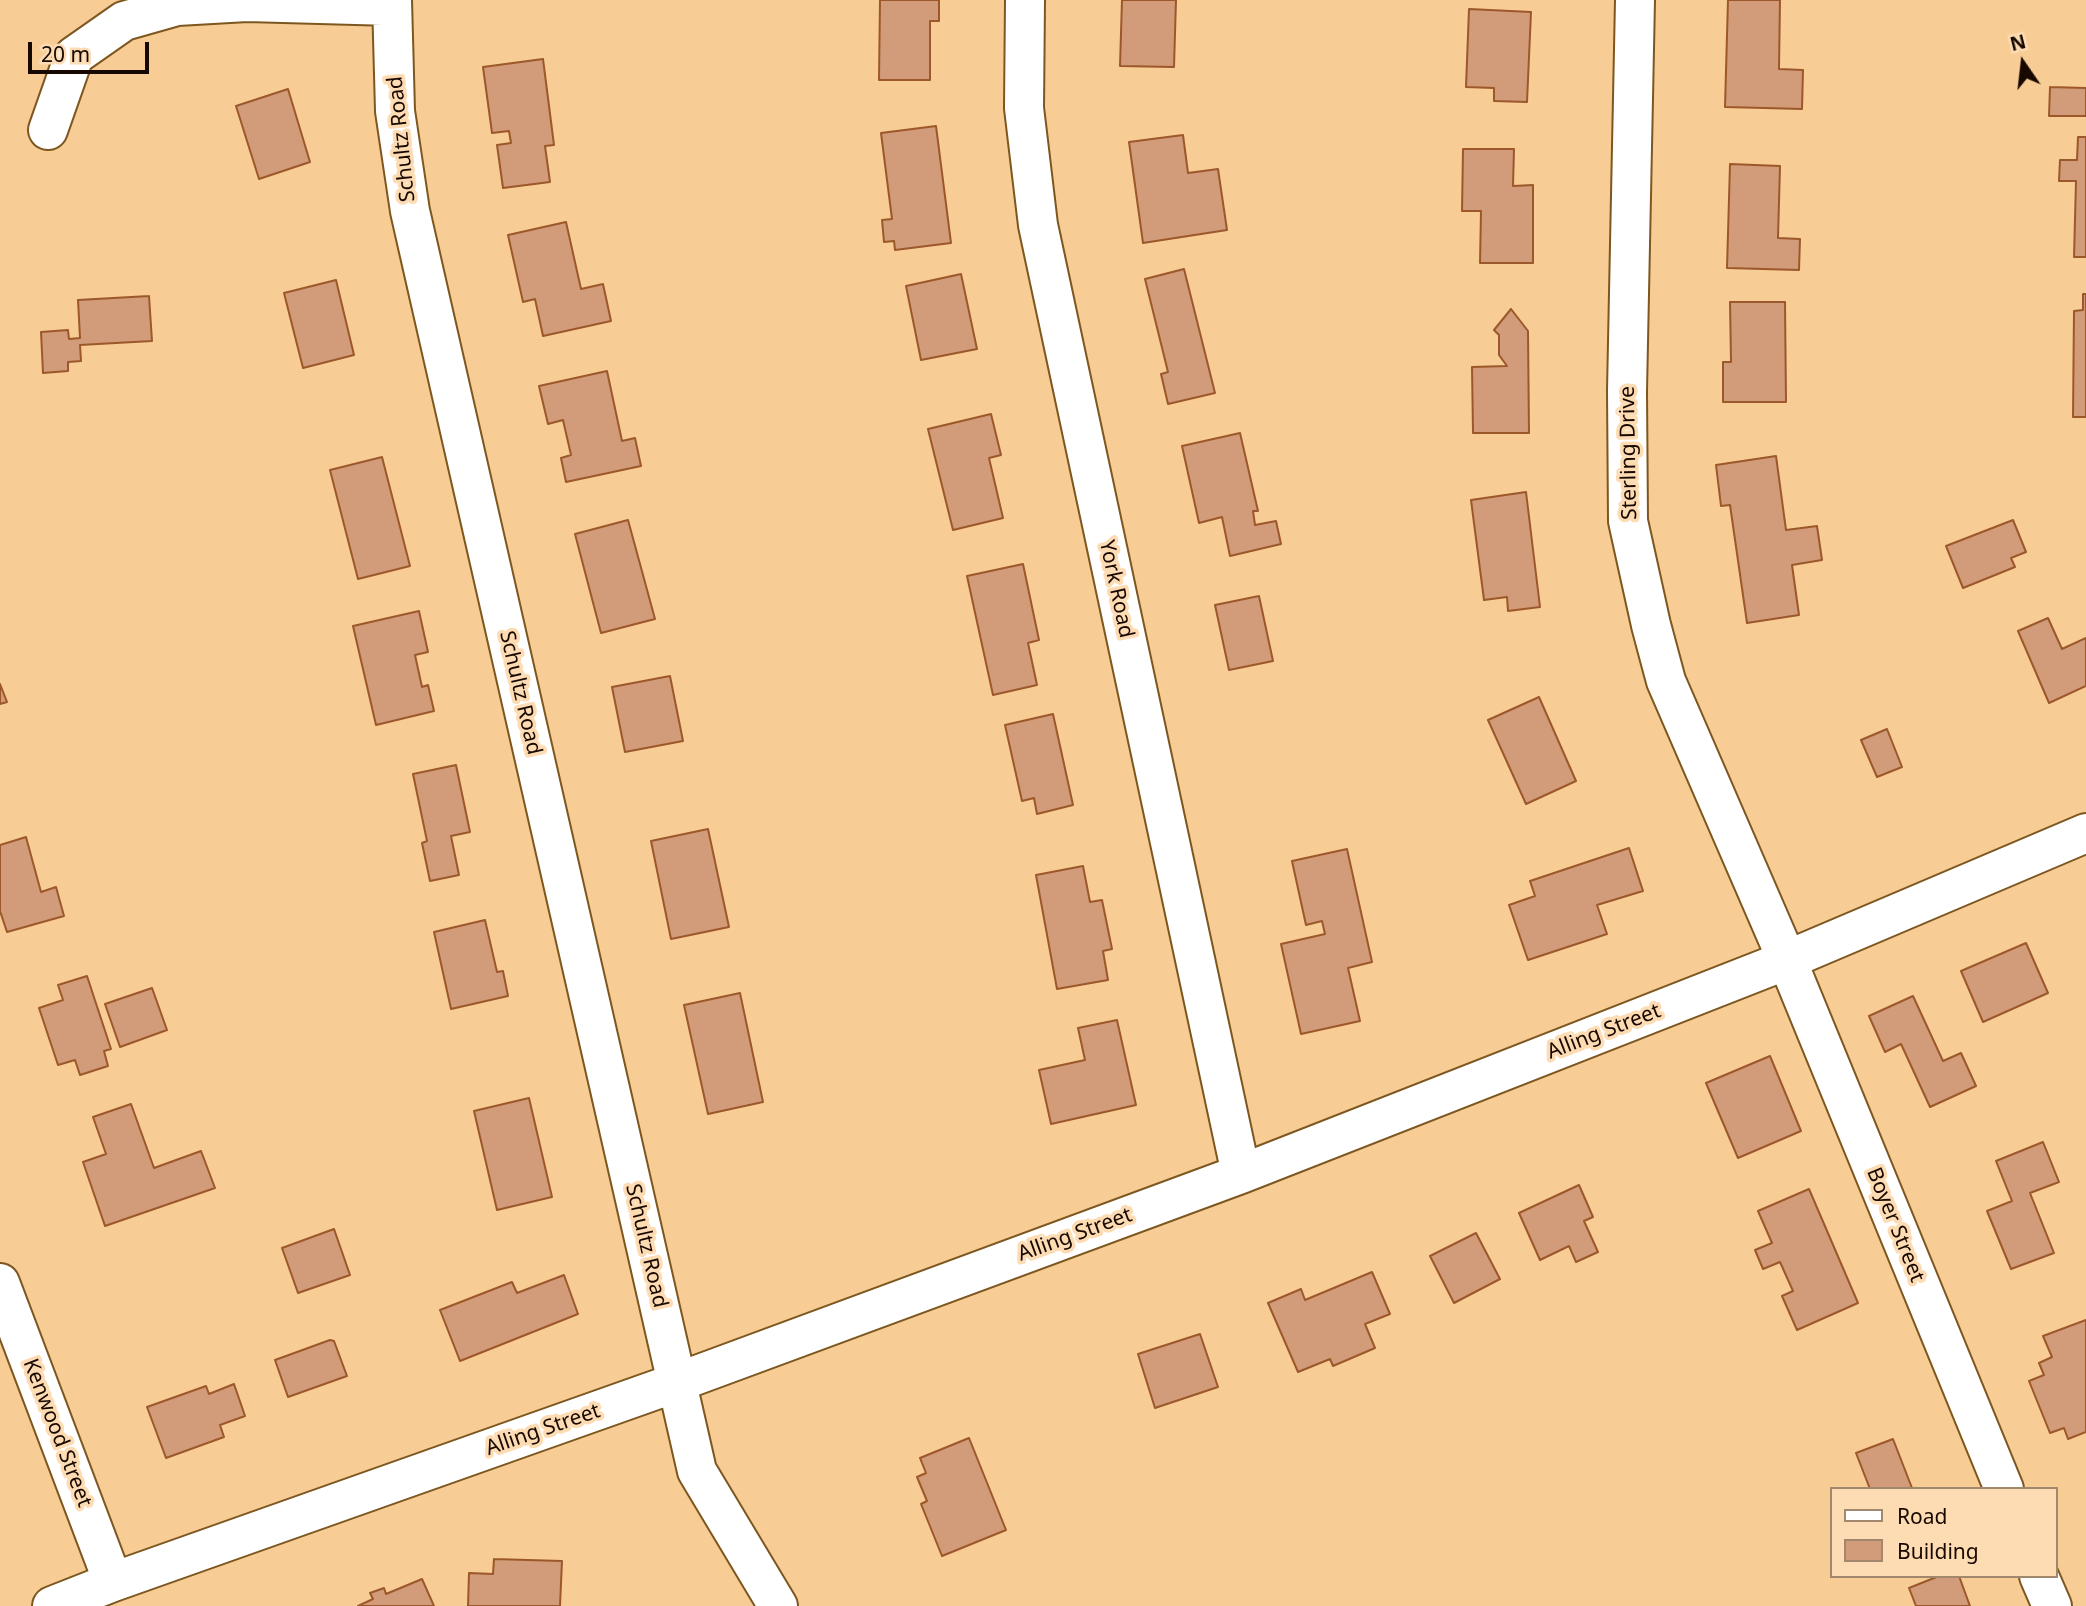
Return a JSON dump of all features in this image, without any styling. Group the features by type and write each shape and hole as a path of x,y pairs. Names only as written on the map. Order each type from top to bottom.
{"street":[{"name":"York Road","path":"1025,0 1024,108 1038,225 1241,1174"},
{"name":"Sterling Drive","path":"1635,0 1627,391 1628,521 1666,681 1787,960"},
{"path":"48,130 74,56 124,21 177,6 247,2 392,3"},
{"name":"Schultz Road","path":"392,3 395,111 410,211 697,1471 778,1606"},
{"name":"Alling Street","path":"52,1606 678,1382 1241,1174 1787,960 2086,833"},
{"name":"Boyer Street","path":"1787,960 2003,1487"},
{"name":"Kenwood Street","path":"0,1283 113,1582"},
{"path":"2040,1578 2052,1606"}],"building":[{"path":"880,0 939,0 939,21 930,21 930,80 879,80"},
{"path":"1122,0 1176,0 1174,67 1120,66"},
{"path":"1728,0 1780,0 1779,69 1803,70 1802,109 1725,107"},
{"path":"1469,9 1531,12 1527,102 1494,101 1494,88 1466,87"},
{"path":"543,59 554,145 545,146 550,182 503,188 497,145 511,143 509,131 492,133 483,67"},
{"path":"2050,87 2086,88 2086,116 2049,116"},
{"path":"288,89 310,162 259,179 236,106"},
{"path":"936,126 951,243 895,250 894,241 884,242 882,220 892,219 881,133"},
{"path":"1183,135 1188,173 1218,169 1227,230 1143,243 1129,142"},
{"path":"2078,137 2086,137 2086,257 2074,257 2076,181 2059,181 2060,160 2077,160"},
{"path":"1463,149 1514,149 1513,186 1533,185 1533,263 1480,263 1481,211 1462,211"},
{"path":"1730,164 1780,166 1778,238 1800,239 1799,270 1727,268"},
{"path":"566,222 581,289 603,284 611,321 543,336 535,299 523,302 508,235"},
{"path":"1184,269 1215,393 1168,404 1161,374 1168,372 1145,279"},
{"path":"961,274 977,349 921,360 906,286"},
{"path":"336,280 354,355 303,368 284,293"},
{"path":"2083,294 2086,294 2086,417 2073,417 2074,311 2083,310"},
{"path":"149,296 152,341 80,345 81,361 68,362 68,371 43,373 41,332 68,330 69,339 80,338 78,300"},
{"path":"1730,302 1785,302 1786,402 1723,402 1723,362 1731,362"},
{"path":"1511,309 1528,331 1529,433 1473,433 1472,367 1507,366 1499,355 1499,335 1494,330"},
{"path":"607,371 622,441 635,438 641,466 566,482 561,458 571,455 563,420 548,424 539,386"},
{"path":"991,414 1001,455 989,458 1003,518 953,530 928,429"},
{"path":"1240,433 1258,511 1253,511 1255,525 1276,521 1281,544 1230,556 1222,517 1199,523 1182,446"},
{"path":"1776,456 1786,530 1817,526 1822,560 1792,565 1799,615 1747,623 1730,505 1721,506 1716,465"},
{"path":"382,457 410,566 358,579 330,470"},
{"path":"1526,492 1540,607 1508,611 1507,597 1484,600 1471,500"},
{"path":"628,520 655,619 601,633 575,534"},
{"path":"2013,520 2026,552 2011,558 2015,567 1963,588 1946,546"},
{"path":"1023,564 1039,640 1028,643 1037,685 993,695 967,576"},
{"path":"1259,596 1273,661 1229,670 1215,605"},
{"path":"419,611 428,652 415,655 422,687 428,685 434,711 376,725 353,626"},
{"path":"2048,618 2062,649 2086,638 2086,686 2049,703 2018,631"},
{"path":"670,676 683,741 625,752 612,687"},
{"path":"0,684 7,702 0,704"},
{"path":"1539,697 1576,781 1526,804 1488,720"},
{"path":"1053,714 1073,805 1037,814 1034,798 1022,801 1005,725"},
{"path":"1887,729 1902,767 1877,777 1861,740"},
{"path":"456,765 470,832 451,836 459,875 430,881 422,843 427,841 413,774"},
{"path":"708,829 729,927 671,939 651,841"},
{"path":"26,837 41,892 56,887 64,916 7,932 0,911 0,845"},
{"path":"1629,848 1643,891 1597,905 1607,934 1528,960 1509,905 1535,896 1530,881"},
{"path":"1347,849 1372,962 1348,968 1360,1021 1301,1034 1281,944 1325,934 1322,921 1306,925 1292,861"},
{"path":"1083,866 1090,902 1102,900 1112,949 1103,951 1108,980 1057,989 1036,875"},
{"path":"485,920 497,972 503,971 508,996 451,1009 434,932"},
{"path":"2026,943 2048,993 1983,1022 1961,971"},
{"path":"87,976 111,1049 104,1051 108,1066 80,1075 75,1060 58,1065 39,1008 63,1000 58,985"},
{"path":"152,988 167,1030 120,1047 105,1004"},
{"path":"740,993 763,1102 708,1114 684,1005"},
{"path":"1913,996 1943,1061 1961,1053 1976,1086 1930,1107 1901,1044 1885,1052 1869,1016"},
{"path":"1117,1020 1136,1105 1051,1124 1039,1070 1085,1060 1078,1028"},
{"path":"1770,1056 1801,1131 1738,1158 1706,1083"},
{"path":"529,1098 552,1197 497,1210 474,1111"},
{"path":"131,1104 154,1168 201,1151 215,1188 105,1226 83,1162 106,1154 93,1117"},
{"path":"2043,1142 2059,1182 2030,1193 2054,1253 2011,1269 1987,1211 2012,1201 1996,1161"},
{"path":"1579,1185 1593,1217 1584,1221 1598,1252 1576,1262 1569,1246 1540,1260 1519,1213"},
{"path":"1809,1189 1858,1303 1797,1330 1782,1296 1793,1291 1780,1262 1763,1269 1755,1250 1772,1243 1758,1211"},
{"path":"334,1229 350,1275 298,1293 282,1248"},
{"path":"1476,1233 1500,1279 1454,1303 1430,1256"},
{"path":"1372,1272 1390,1314 1365,1324 1375,1348 1333,1366 1330,1359 1298,1372 1268,1303 1301,1289 1305,1300"},
{"path":"564,1275 578,1314 460,1361 440,1310 512,1282 517,1293"},
{"path":"2086,1320 2086,1432 2068,1439 2064,1428 2050,1433 2029,1381 2044,1375 2039,1363 2052,1357 2043,1336"},
{"path":"1200,1334 1218,1387 1155,1408 1138,1354"},
{"path":"330,1340 334,1341 347,1376 288,1397 275,1360"},
{"path":"234,1384 245,1416 220,1425 224,1437 166,1458 147,1407 206,1386 209,1394"},
{"path":"969,1438 1006,1530 942,1556 921,1504 927,1501 917,1477 926,1473 920,1458"},
{"path":"1893,1439 1912,1487 1869,1487 1856,1453"},
{"path":"494,1559 562,1561 560,1606 468,1606 469,1573 493,1574"},
{"path":"1934,1578 1960,1578 1970,1606 1916,1606 1909,1588"},
{"path":"422,1579 434,1606 358,1606 373,1599 370,1593 384,1588 386,1594"}]}
